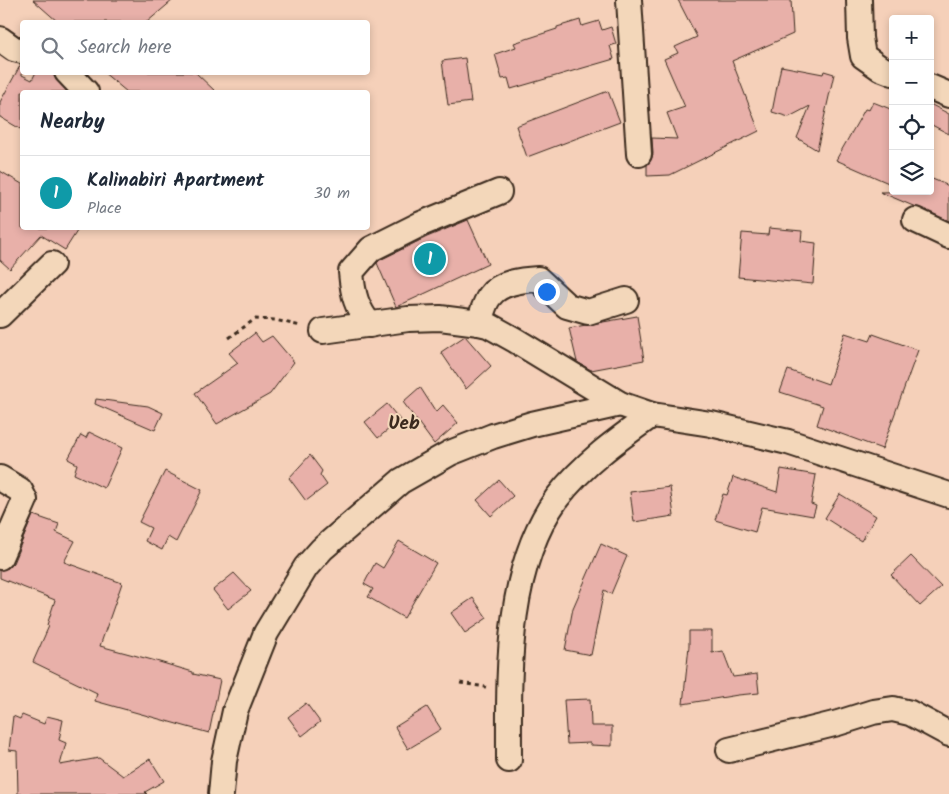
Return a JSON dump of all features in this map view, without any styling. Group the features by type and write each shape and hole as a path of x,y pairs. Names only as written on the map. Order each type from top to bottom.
{"street":[{"path":"629,0 639,154"},
{"path":"859,0 860,38 863,56 880,68 889,71"},
{"path":"0,39 14,49 20,50"},
{"path":"70,75 84,90"},
{"path":"934,89 949,95"},
{"path":"370,325 359,311 352,294 351,272 371,249 421,224 499,192"},
{"path":"915,220 949,236"},
{"path":"0,315 52,264"},
{"path":"479,323 490,296 499,288 518,280 538,279 567,306 588,312 626,300"},
{"path":"323,331 408,319 440,318 488,325 620,404 652,415 711,424 788,442 949,495"},
{"path":"221,794 224,761 235,711 266,633 306,567 322,549 401,481 450,453 532,424 620,404"},
{"path":"509,760 509,690 512,644 516,606 529,553 542,523 558,498 577,476 607,447 652,415"},
{"path":"0,478 20,490 25,500 0,557"},
{"path":"729,750 838,723 873,712 893,709 910,713 949,734"}],"path":[{"path":"229,338 255,319 276,320 323,331"}],"building":[{"path":"33,0 173,0 149,20 56,20"},
{"path":"678,0 791,0 793,34 732,61 759,131 670,175 647,176 647,165 653,154 652,138 677,139 667,113 685,107 664,59 678,53 675,47 697,37"},
{"path":"580,20 582,26 599,21 602,30 611,27 616,44 610,46 614,59 511,89 508,78 502,79 495,54 516,47 514,43"},
{"path":"465,58 471,102 448,105 442,61"},
{"path":"20,66 20,75 32,80 34,75 55,75 57,81 66,90 20,90 20,129 0,117 0,102"},
{"path":"781,66 823,74 824,71 834,74 817,150 797,138 810,106 789,117 772,112"},
{"path":"107,75 198,75 214,90 125,90"},
{"path":"608,91 620,122 527,157 516,126"},
{"path":"873,102 889,108 889,183 836,160 865,109 869,110"},
{"path":"934,106 949,114 949,134 934,126"},
{"path":"0,171 20,183 20,230 78,230 65,250 41,235 10,269 0,260"},
{"path":"934,180 949,186 949,221 880,192 889,192 889,195 934,195"},
{"path":"468,220 488,264 396,307 377,263 427,237"},
{"path":"769,228 802,231 801,241 816,243 813,284 738,277 742,233 768,235"},
{"path":"637,316 644,360 591,370 577,362 569,328"},
{"path":"255,333 262,342 272,336 294,362 270,394 217,424 195,393 238,363 229,353"},
{"path":"845,333 870,341 873,334 918,350 882,449 817,425 823,406 780,392 788,370 828,384"},
{"path":"465,336 491,366 466,389 441,352"},
{"path":"420,387 436,412 443,405 458,423 434,444 403,402"},
{"path":"96,399 148,406 163,413 155,430 95,404"},
{"path":"387,404 400,420 378,438 365,422"},
{"path":"89,432 122,448 104,488 74,474 77,464 68,459 81,435 86,438"},
{"path":"310,455 322,471 320,475 327,485 306,501 289,478"},
{"path":"781,469 816,475 811,504 816,506 813,516 762,507 755,532 715,520 723,494 727,495 733,477 777,492"},
{"path":"165,471 202,490 176,542 168,537 162,550 145,541 151,528 139,522"},
{"path":"499,480 513,496 491,516 477,500"},
{"path":"670,487 674,516 634,522 630,492"},
{"path":"840,494 876,516 861,541 825,518"},
{"path":"33,515 59,524 56,532 75,541 64,562 122,583 100,646 193,672 193,674 220,680 209,733 95,701 97,693 33,662 49,626 47,625 55,600 0,578 0,570 8,568 13,563"},
{"path":"399,541 436,563 404,618 368,597 373,589 364,584 375,563 383,568"},
{"path":"601,544 627,556 611,594 604,590 591,655 565,650 573,608"},
{"path":"911,556 941,587 920,606 891,575"},
{"path":"234,573 251,591 228,609 213,590"},
{"path":"473,598 487,618 465,633 451,613"},
{"path":"689,631 712,631 712,653 723,651 733,677 757,674 759,693 683,704"},
{"path":"590,699 591,726 612,726 612,746 590,745 590,743 567,744 564,700"},
{"path":"306,703 320,722 302,736 288,717"},
{"path":"427,707 441,729 408,749 395,727"},
{"path":"22,715 44,724 47,716 63,720 59,740 66,743 60,765 99,758 123,776 150,759 164,781 145,792 147,794 18,794 17,751 9,750 13,716 20,719"}],"place":[{"name":"Kalinabiri Apartment","path":"430,259"}],"district":[{"name":"Ueb","path":"404,424"}]}
